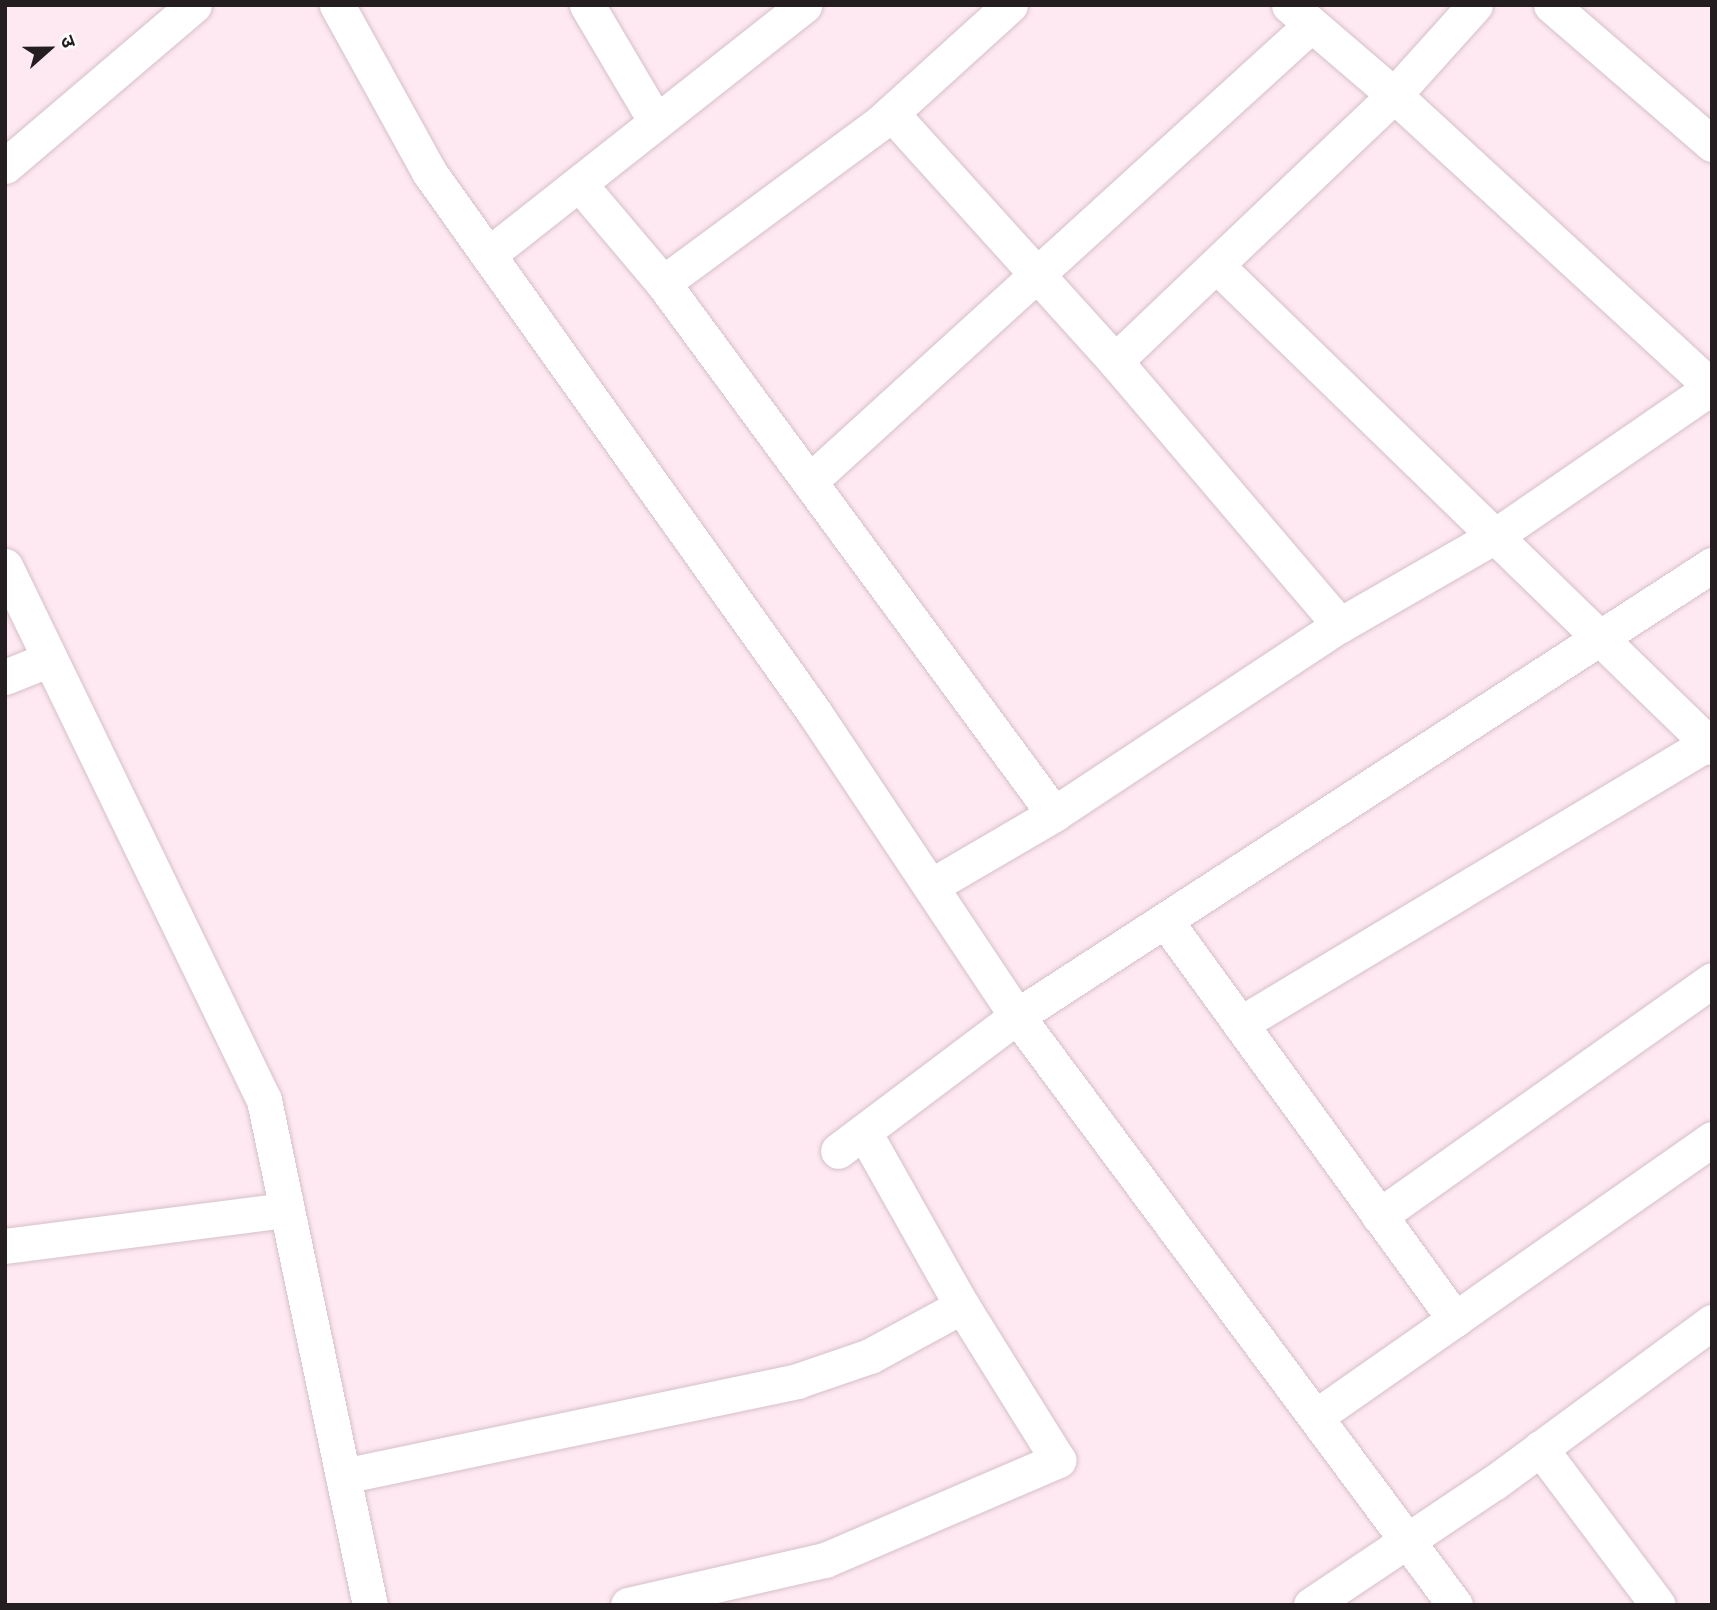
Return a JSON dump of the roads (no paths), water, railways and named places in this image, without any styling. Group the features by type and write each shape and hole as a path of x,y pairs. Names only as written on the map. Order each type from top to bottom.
{"street":[{"path":"5,166 194,5"},
{"path":"337,5 429,172 814,712 1017,1016 1318,1415 1455,1605"},
{"path":"587,5 655,120"},
{"path":"488,255 581,186 655,120 804,5"},
{"path":"663,283 891,113 1010,5"},
{"path":"1115,361 1394,95 1475,5"},
{"path":"1551,5 1712,144"},
{"path":"810,481 1037,277 1300,15 1394,95 1711,387 1495,536 1340,625 1054,814 931,886"},
{"path":"891,113 1115,361 1340,625"},
{"path":"581,186 663,283 1054,814"},
{"path":"1217,266 1710,745 1240,1024"},
{"path":"628,1605 825,1560 1058,1460 962,1306 851,1141 1017,1016 1167,923 1712,565"},
{"path":"5,566 264,1100 370,1605"},
{"path":"5,677 50,659"},
{"path":"1167,923 1455,1320"},
{"path":"1379,1216 1712,980"},
{"path":"1318,1415 1712,1139"},
{"path":"5,1247 287,1210"},
{"path":"343,1476 797,1381 870,1356 962,1306"},
{"path":"1311,1605 1541,1448 1712,1322"},
{"path":"1541,1448 1658,1605"}]}
